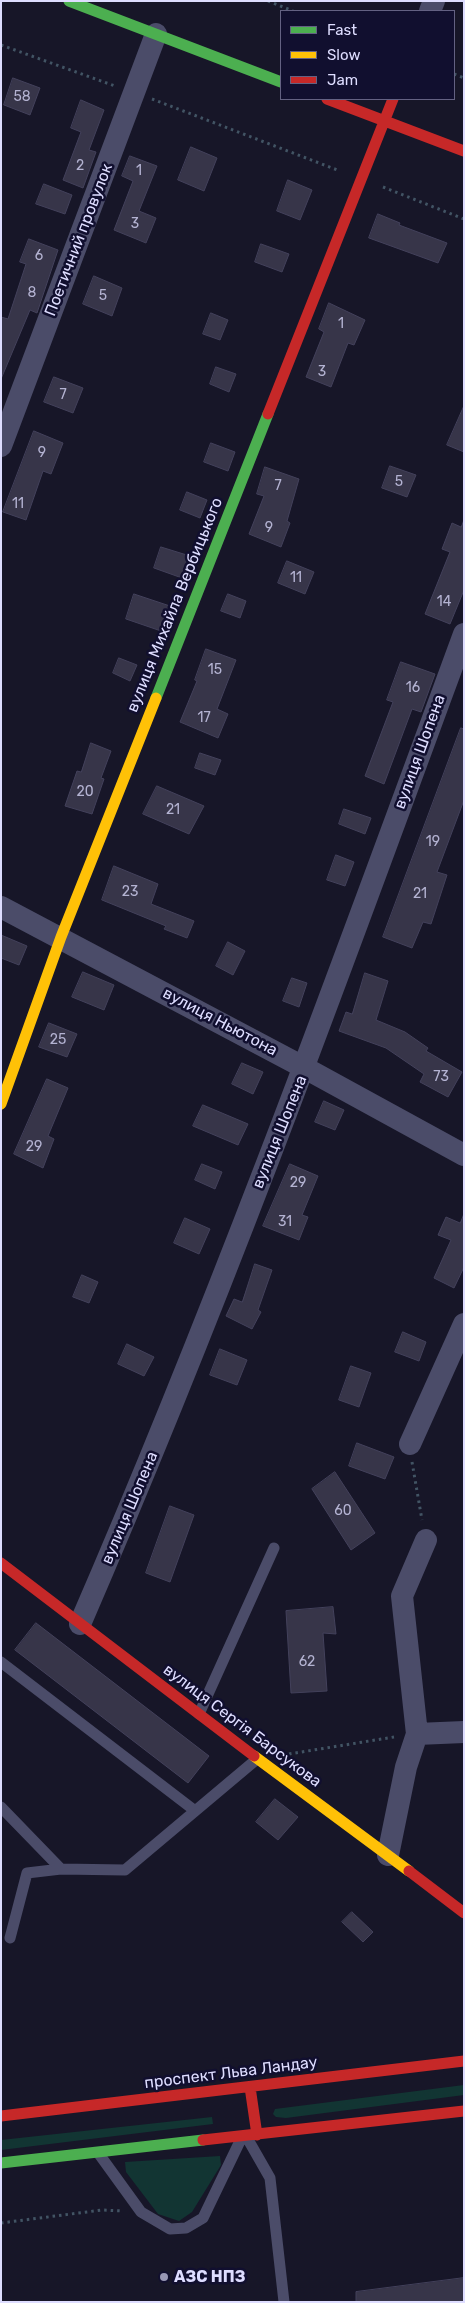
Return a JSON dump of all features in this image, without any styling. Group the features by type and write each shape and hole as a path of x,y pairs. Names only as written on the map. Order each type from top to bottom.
{"main road":[{"path":"69,1 280,82"},
{"path":"330,100 464,151"},
{"name":"вулиця Михайла Вербицького","path":"1,1104 61,937 393,100"},
{"name":"вулиця Сергія Барсукова","path":"1,1563 257,1759 464,1913"},
{"name":"проспект Льва Ландау","path":"1,2116 464,2061"},
{"path":"248,2136 250,2087"},
{"path":"1,2164 464,2111"}],"street":[{"name":"Поетичний провулок","path":"1,446 156,34"},
{"name":"вулиця Шопена","path":"80,1624 142,1481 305,1068 464,634"},
{"name":"вулиця Ньютона","path":"1,907 61,937 464,1155"},
{"path":"410,1444 464,1324"},
{"path":"388,1855 406,1767 417,1734 402,1596 426,1540"},
{"path":"417,1734 464,1732"}],"lane":[{"path":"199,1714 274,1548"},
{"path":"1,1662 194,1810"},
{"path":"10,1938 27,1872 125,1870 194,1810 257,1759"},
{"path":"1,1807 60,1870"},
{"path":"98,2153 141,2212 170,2229 186,2228 203,2218 248,2136"},
{"path":"248,2136 270,2178 284,2302"}],"path":[{"path":"268,1 290,10"},
{"path":"1,45 134,92 464,219"},
{"path":"410,1444 417,1496 426,1540"},
{"path":"257,1759 417,1734"},
{"path":"1,2222 102,2210 141,2212"}],"green space":[{"path":"464,2085 464,2095 286,2118 276,2117 273,2114 275,2109"},
{"path":"212,2117 213,2124 1,2150 1,2140"},
{"path":"220,2156 221,2165 192,2212 179,2221 158,2214 126,2172 125,2162"}],"building":[{"path":"13,78 40,88 30,115 4,105"},
{"path":"81,100 104,110 89,150 96,152 83,188 63,180 81,132 71,128"},
{"path":"191,147 217,158 204,191 178,180"},
{"path":"130,156 157,166 139,211 156,218 146,243 114,230 133,181 122,176"},
{"path":"288,180 312,190 300,220 277,211"},
{"path":"44,184 72,195 65,214 36,204"},
{"path":"378,214 400,223 399,225 447,243 438,263 369,238"},
{"path":"29,239 58,250 37,313 30,310 1,379 1,317 8,319 26,264 20,262"},
{"path":"261,244 289,254 282,272 255,262"},
{"path":"94,276 122,288 112,316 83,304"},
{"path":"329,303 365,320 354,345 348,343 331,387 306,377 324,332 319,329"},
{"path":"211,313 228,320 220,340 203,334"},
{"path":"216,367 236,374 229,392 210,384"},
{"path":"54,377 83,388 73,413 44,402"},
{"path":"464,406 464,452 447,445"},
{"path":"34,431 63,443 51,474 43,471 26,520 3,512"},
{"path":"211,443 235,452 228,471 204,462"},
{"path":"390,466 416,475 407,497 382,488"},
{"path":"265,467 299,479 287,521 290,523 281,547 249,534 264,496 257,494"},
{"path":"187,492 207,500 200,518 180,510"},
{"path":"464,520 464,590 450,624 425,614 450,552 442,549 452,523 461,527"},
{"path":"161,547 190,556 182,578 154,568"},
{"path":"287,561 314,572 305,594 278,583"},
{"path":"134,594 173,607 164,632 126,619"},
{"path":"228,594 246,601 240,618 221,611"},
{"path":"206,649 236,660 217,709 228,714 218,738 180,722 197,681 195,680"},
{"path":"119,658 137,665 130,681 113,673"},
{"path":"401,662 435,674 421,712 412,709 384,784 365,776 393,702 387,700"},
{"path":"461,728 464,729 464,800 437,872 447,875 431,924 423,922 412,948 383,937"},
{"path":"91,743 111,751 101,778 104,779 92,814 65,806 77,771 81,772"},
{"path":"200,753 221,760 215,775 195,768"},
{"path":"157,786 204,806 189,834 143,814"},
{"path":"344,809 371,818 365,834 339,824"},
{"path":"336,855 354,862 345,886 327,880"},
{"path":"114,866 158,884 151,904 194,921 187,938 164,929 166,926 102,900"},
{"path":"1,935 27,946 19,965 1,958"},
{"path":"228,942 245,951 233,975 216,966"},
{"path":"83,972 114,985 104,1010 72,997"},
{"path":"365,973 388,981 376,1020 405,1032 428,1048 426,1051 462,1072 448,1097 420,1082 424,1074 386,1048 339,1031 346,1012 352,1014"},
{"path":"292,978 307,983 299,1007 283,1001"},
{"path":"49,1023 77,1034 67,1057 39,1047"},
{"path":"242,1063 263,1072 253,1094 232,1084"},
{"path":"47,1079 68,1088 48,1136 54,1139 43,1168 14,1154"},
{"path":"324,1101 344,1110 335,1130 315,1122"},
{"path":"203,1105 248,1124 238,1145 193,1126"},
{"path":"202,1164 222,1172 215,1189 195,1180"},
{"path":"290,1164 318,1176 302,1215 308,1217 299,1240 263,1226"},
{"path":"464,1214 464,1267 454,1288 434,1278 451,1240 438,1235 446,1217 460,1223"},
{"path":"185,1218 210,1229 199,1254 174,1243"},
{"path":"255,1264 272,1270 258,1310 261,1312 252,1329 226,1316 234,1299 242,1302"},
{"path":"82,1275 98,1282 89,1303 73,1297"},
{"path":"403,1332 426,1342 419,1361 395,1352"},
{"path":"127,1344 154,1357 144,1376 118,1364"},
{"path":"220,1349 247,1360 237,1385 210,1375"},
{"path":"351,1366 371,1373 359,1407 339,1400"},
{"path":"357,1443 394,1457 385,1479 349,1466"},
{"path":"335,1472 375,1533 351,1550 312,1489"},
{"path":"170,1506 194,1515 170,1582 146,1573"},
{"path":"333,1607 336,1634 323,1633 327,1691 291,1693 286,1611"},
{"path":"36,1623 209,1756 188,1783 15,1650"},
{"path":"275,1799 298,1817 278,1840 256,1822"},
{"path":"352,1912 373,1932 363,1942 342,1922"},
{"path":"464,2278 464,2302 356,2302 356,2292"}],"traffic: fast":[{"path":"69,1 280,82"},
{"path":"156,698 268,414"},
{"path":"1,2163 203,2140"}],"traffic: slow":[{"path":"1,1104 61,937 156,698"},
{"path":"254,1756 409,1871"}],"traffic: jam":[{"path":"330,100 464,151"},
{"path":"268,414 393,100"},
{"path":"1,1563 254,1756"},
{"path":"409,1871 464,1913"},
{"path":"1,2116 464,2061"},
{"path":"250,2087 257,2135"},
{"path":"203,2140 464,2111"}],"place":[{"name":"АЗС НПЗ","path":"164,2277"}]}
